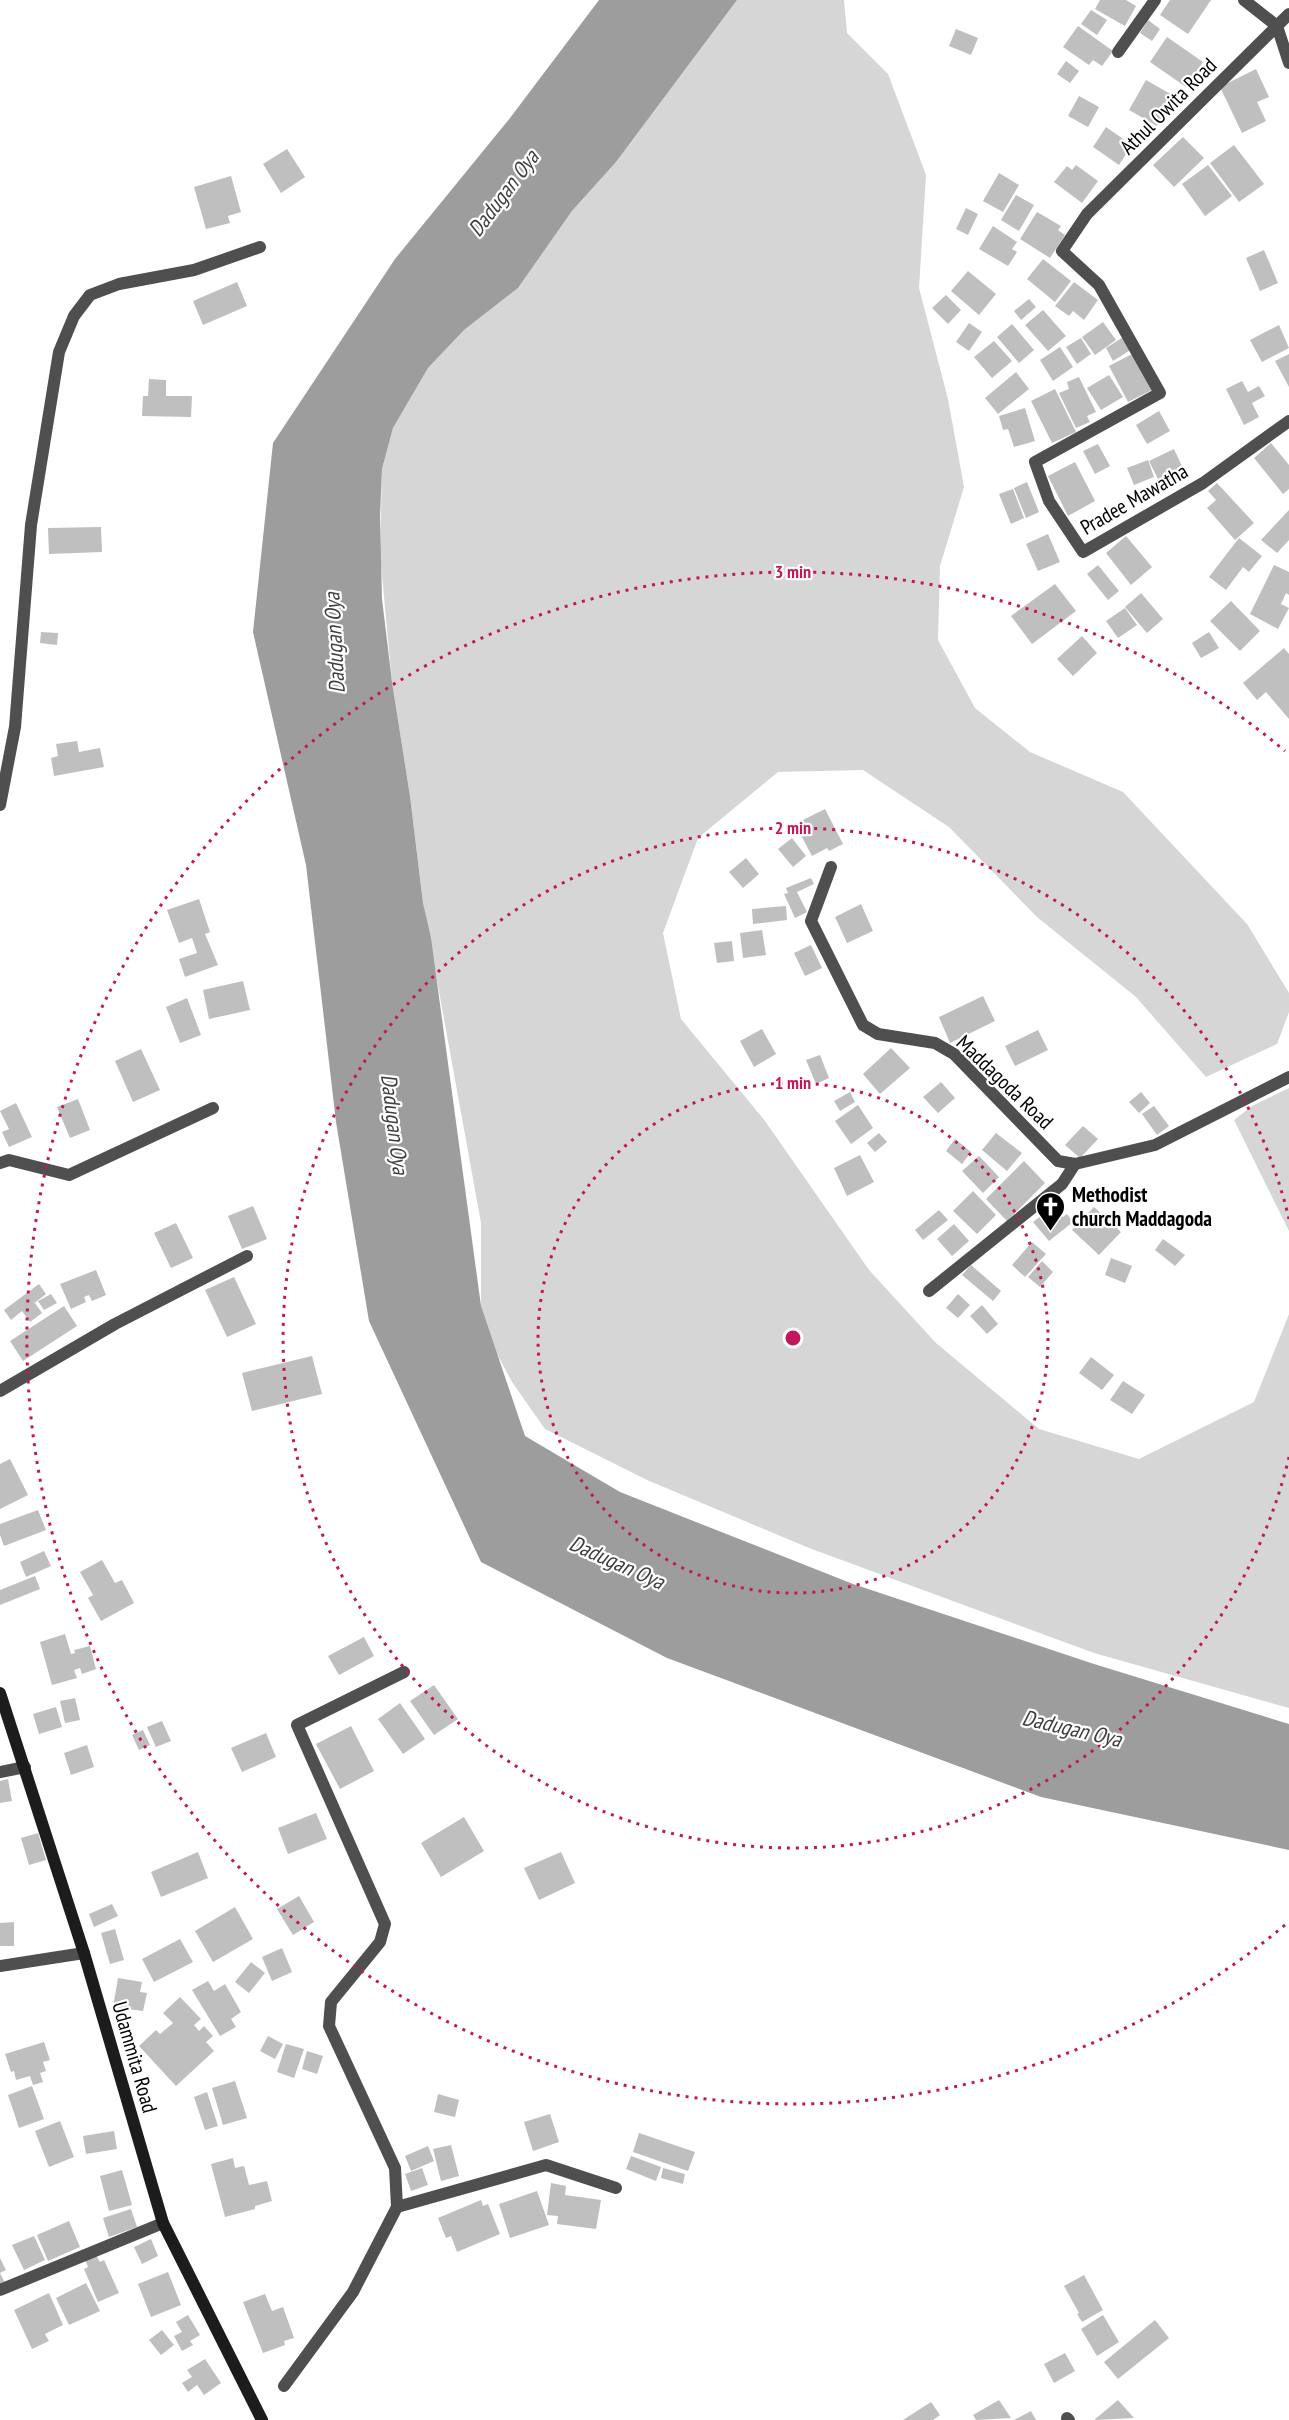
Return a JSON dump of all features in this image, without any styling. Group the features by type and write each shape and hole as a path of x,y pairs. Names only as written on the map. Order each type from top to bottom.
{"street":[{"path":"1118,52 1155,0"},
{"path":"1244,0 1277,26 1289,63"},
{"name":"Athul Owita Road","path":"1087,214 1289,14"},
{"name":"Pradee Mawatha","path":"1087,214 1062,251 1100,285 1160,393 1035,462 1048,501 1083,552 1203,483 1289,421"},
{"path":"0,805 15,727 31,525 59,352 74,316 90,295 119,284 194,270 260,247"},
{"name":"Maddagoda Road","path":"831,867 811,921 863,1025 878,1034 935,1043 954,1054 1058,1161 1075,1164"},
{"path":"929,1292 1062,1184 1075,1164 1155,1145 1289,1077"},
{"path":"0,1162 9,1160 69,1175 213,1108"},
{"path":"0,1391 115,1324 247,1256"},
{"path":"284,2386 353,2292 397,2207 395,2168 328,2026 331,2002 380,1942 385,1924 297,1725 404,1672"},
{"name":"Udammita Road","path":"0,1693 84,1953 163,2223 262,2420"},
{"path":"0,1772 24,1767"},
{"path":"0,1966 84,1953"},
{"path":"397,2207 546,2164 616,2188"},
{"path":"0,2290 163,2223"}],"shaded area":[{"path":"737,0 844,0 847,33 888,74 926,175 919,288 948,399 964,487 940,566 938,640 975,708 1030,752 1123,792 1247,924 1289,993 1289,1012 1277,1044 1206,1077 1136,997 1037,917 949,827 863,770 778,772 698,838 663,933 681,1019 765,1121 869,1270 936,1343 1039,1429 1139,1459 1254,1402 1289,1314 1289,1708 1094,1653 809,1548 647,1480 545,1429 512,1382 481,1324 481,1223 423,903 410,796 392,682 380,554 382,469 393,428 428,368 464,330 518,288 572,211 616,162"},
{"path":"1289,1088 1289,1231 1234,1120 1252,1106"}],"water":[{"name":"Dadugan Oya","path":"599,0 737,0 616,162 572,211 518,288 464,330 428,368 393,428 382,469 380,517 382,599 481,1306 525,1436 620,1492 853,1584 1094,1664 1289,1724 1289,1850 1041,1797 667,1658 481,1562 369,1321 336,1122 306,865 253,632 273,443 395,259 510,118"}],"building":[{"path":"1100,0 1126,0 1136,6 1125,26 1095,9"},
{"path":"1170,0 1211,0 1188,34 1160,15"},
{"path":"1091,10 1107,20 1097,35 1081,24"},
{"path":"1148,20 1160,29 1152,41 1140,33"},
{"path":"1078,26 1113,51 1102,66 1093,60 1089,65 1063,47"},
{"path":"956,29 978,38 971,55 949,46"},
{"path":"1167,37 1203,62 1186,87 1150,62"},
{"path":"1066,61 1079,71 1070,83 1057,74"},
{"path":"1256,69 1269,97 1257,102 1266,121 1242,133 1220,87"},
{"path":"1146,80 1174,96 1157,126 1129,110"},
{"path":"1079,96 1099,107 1088,127 1068,116"},
{"path":"1106,127 1132,145 1119,165 1093,147"},
{"path":"1183,137 1204,158 1174,187 1153,165"},
{"path":"1234,145 1264,184 1239,202 1210,163"},
{"path":"287,149 305,177 281,193 263,164"},
{"path":"1076,165 1098,181 1082,203 1054,182 1067,166 1072,170"},
{"path":"1208,165 1232,196 1205,216 1182,184"},
{"path":"999,173 1019,185 1003,212 983,201"},
{"path":"231,176 241,212 228,216 230,223 206,229 194,187"},
{"path":"1016,195 1034,205 1019,231 1001,220"},
{"path":"966,208 978,214 968,235 956,229"},
{"path":"1037,212 1061,226 1058,230 1065,235 1050,258 1020,239"},
{"path":"993,226 1017,242 1012,249 1017,252 1008,266 979,249"},
{"path":"1264,250 1278,283 1260,291 1246,258"},
{"path":"1043,259 1071,281 1055,302 1027,279"},
{"path":"968,271 996,294 979,315 951,291"},
{"path":"237,282 247,306 203,325 193,301"},
{"path":"1074,282 1098,300 1084,320 1073,311 1069,316 1055,306"},
{"path":"946,295 961,310 948,324 932,308"},
{"path":"1029,299 1036,307 1021,320 1014,311"},
{"path":"1043,310 1066,336 1048,351 1025,325"},
{"path":"1103,322 1116,340 1095,355 1082,337"},
{"path":"969,323 982,332 969,351 956,342"},
{"path":"1012,324 1034,350 1019,363 997,337"},
{"path":"1279,325 1289,348 1262,362 1250,340"},
{"path":"1125,336 1132,349 1113,361 1106,348"},
{"path":"1081,338 1091,354 1077,364 1066,347"},
{"path":"994,341 1012,361 992,378 974,357"},
{"path":"1060,347 1073,367 1053,381 1040,360"},
{"path":"1134,353 1152,390 1128,402 1109,366"},
{"path":"1289,354 1289,387 1275,361"},
{"path":"1016,372 1029,389 998,414 985,398"},
{"path":"1109,375 1123,397 1101,410 1087,388"},
{"path":"1079,377 1096,412 1087,416 1090,422 1076,428 1059,393 1069,389 1067,382"},
{"path":"149,379 166,380 166,396 192,396 191,417 142,416 143,396 148,396"},
{"path":"1242,381 1248,392 1259,386 1265,396 1252,403 1259,417 1244,425 1226,389"},
{"path":"1055,389 1076,432 1052,443 1031,401"},
{"path":"1025,408 1035,441 1014,447 1008,429 1003,430 999,416"},
{"path":"1159,411 1170,431 1147,444 1136,425"},
{"path":"1271,443 1289,465 1289,489 1283,494 1254,458"},
{"path":"1098,444 1110,466 1095,474 1083,451"},
{"path":"1174,449 1187,477 1163,489 1149,461"},
{"path":"1148,460 1154,477 1134,485 1127,468"},
{"path":"1075,462 1095,501 1068,516 1048,476"},
{"path":"1027,482 1039,512 1026,518 1014,488"},
{"path":"1217,483 1254,523 1235,540 1207,508 1216,500 1208,491"},
{"path":"1013,489 1024,518 1011,524 999,494"},
{"path":"1289,510 1289,540 1277,553 1261,540"},
{"path":"101,527 102,552 49,554 48,528"},
{"path":"1048,534 1060,562 1038,571 1026,544"},
{"path":"1126,536 1152,567 1131,585 1106,553"},
{"path":"1239,538 1262,556 1249,572 1243,567 1226,590 1209,577"},
{"path":"1098,565 1119,591 1108,600 1087,574"},
{"path":"1274,565 1289,572 1289,595 1286,593 1281,604 1289,608 1278,629 1250,614"},
{"path":"1055,584 1076,611 1032,644 1011,616"},
{"path":"1141,593 1163,619 1147,633 1125,607"},
{"path":"1231,601 1260,631 1240,651 1210,621"},
{"path":"1125,608 1137,625 1118,638 1106,621"},
{"path":"41,632 58,633 57,645 40,643"},
{"path":"1209,632 1219,648 1201,658 1192,643"},
{"path":"1082,636 1097,653 1073,676 1057,659"},
{"path":"1284,648 1289,654 1289,719 1266,692 1257,700 1243,683"},
{"path":"77,741 79,752 100,748 104,767 54,776 51,758 58,756 56,744"},
{"path":"825,809 843,844 829,851 827,848 812,856 795,824"},
{"path":"792,838 806,856 793,867 778,849"},
{"path":"746,858 759,874 743,888 729,872"},
{"path":"811,878 814,884 797,892 807,912 795,918 784,894 788,893 786,888"},
{"path":"199,899 210,932 205,934 218,965 185,977 179,959 197,953 192,938 179,943 167,910"},
{"path":"861,904 873,931 847,943 835,917"},
{"path":"786,906 787,920 753,924 752,909"},
{"path":"762,930 766,955 743,958 740,933"},
{"path":"732,941 734,961 717,963 714,943"},
{"path":"811,945 822,968 805,976 794,953"},
{"path":"243,981 250,1010 209,1019 203,990"},
{"path":"983,996 995,1021 950,1043 939,1017"},
{"path":"187,998 201,1035 180,1043 166,1007"},
{"path":"762,1029 776,1054 754,1067 740,1041"},
{"path":"1038,1030 1048,1050 1015,1066 1005,1046"},
{"path":"891,1048 910,1068 880,1094 863,1074"},
{"path":"141,1049 160,1090 133,1102 115,1061"},
{"path":"820,1055 829,1078 816,1084 806,1060"},
{"path":"941,1082 955,1098 938,1113 923,1097"},
{"path":"850,1092 855,1102 840,1111 834,1101"},
{"path":"1141,1092 1150,1103 1139,1113 1129,1102"},
{"path":"78,1099 90,1130 70,1138 57,1107"},
{"path":"16,1103 32,1137 9,1147 2,1132 9,1129 0,1111"},
{"path":"858,1105 873,1128 851,1144 835,1121"},
{"path":"1154,1106 1169,1126 1157,1135 1142,1114"},
{"path":"1083,1126 1098,1139 1080,1158 1065,1145"},
{"path":"879,1133 887,1142 875,1152 867,1143"},
{"path":"996,1133 1022,1153 1007,1171 982,1150"},
{"path":"955,1139 971,1152 962,1164 946,1151"},
{"path":"860,1155 874,1182 847,1196 834,1168"},
{"path":"979,1156 999,1177 983,1193 962,1171"},
{"path":"1024,1161 1045,1183 1007,1221 986,1199"},
{"path":"973,1191 996,1215 977,1234 953,1211"},
{"path":"253,1206 267,1239 242,1249 228,1216"},
{"name":"Methodist church Maddagoda","path":"1054,1206 1063,1217 1067,1214 1073,1222 1049,1241 1033,1222"},
{"path":"1094,1207 1121,1232 1099,1255 1072,1230"},
{"path":"939,1210 948,1220 923,1240 915,1230"},
{"path":"176,1223 193,1258 171,1268 154,1233"},
{"path":"954,1224 969,1241 952,1256 937,1239"},
{"path":"1163,1239 1185,1255 1175,1266 1155,1250"},
{"path":"1032,1242 1046,1254 1025,1277 1012,1265"},
{"path":"1111,1258 1132,1266 1125,1283 1105,1275"},
{"path":"1042,1261 1053,1272 1040,1287 1028,1277"},
{"path":"971,1265 1001,1291 993,1301 962,1275"},
{"path":"96,1270 106,1295 92,1301 89,1295 84,1297 86,1302 71,1309 60,1284"},
{"path":"234,1277 256,1324 227,1337 205,1290"},
{"path":"39,1284 46,1294 33,1304 35,1303 42,1313 30,1322 22,1311 11,1320 4,1310"},
{"path":"51,1294 57,1303 44,1310 38,1301"},
{"path":"958,1294 970,1305 958,1318 946,1308"},
{"path":"982,1305 998,1324 987,1334 970,1316"},
{"path":"64,1306 77,1326 23,1361 10,1341"},
{"path":"312,1356 322,1394 252,1411 242,1373"},
{"path":"1091,1357 1114,1375 1102,1390 1079,1373"},
{"path":"1123,1381 1145,1395 1132,1414 1110,1400"},
{"path":"10,1459 28,1495 0,1509 0,1464"},
{"path":"38,1510 46,1530 4,1546 0,1535 0,1524"},
{"path":"44,1551 51,1566 26,1577 20,1562"},
{"path":"102,1560 115,1583 122,1580 134,1603 101,1621 88,1598 93,1595 80,1572"},
{"path":"35,1576 40,1589 0,1605 0,1590"},
{"path":"65,1634 71,1654 75,1653 74,1650 90,1646 96,1669 82,1674 80,1668 74,1670 77,1678 52,1685 40,1642"},
{"path":"364,1637 374,1656 339,1675 328,1656"},
{"path":"434,1685 458,1719 434,1735 410,1701"},
{"path":"75,1698 80,1720 65,1723 60,1701"},
{"path":"400,1703 425,1739 403,1754 378,1719"},
{"path":"56,1707 62,1727 39,1734 33,1714"},
{"path":"162,1721 171,1741 156,1747 147,1727"},
{"path":"351,1726 374,1771 340,1789 316,1744"},
{"path":"143,1730 150,1745 139,1750 132,1735"},
{"path":"266,1733 276,1757 242,1772 231,1748"},
{"path":"87,1745 94,1767 71,1775 64,1753"},
{"path":"8,1779 12,1801 0,1803 0,1781"},
{"path":"316,1813 327,1839 288,1854 278,1828"},
{"path":"464,1817 484,1851 441,1877 421,1843"},
{"path":"38,1833 46,1860 29,1865 21,1838"},
{"path":"198,1852 208,1878 161,1897 151,1872"},
{"path":"561,1852 575,1883 539,1900 524,1868"},
{"path":"299,1896 314,1922 293,1935 277,1909"},
{"path":"112,1904 118,1916 94,1927 89,1914"},
{"path":"235,1907 253,1939 213,1962 195,1931"},
{"path":"14,1922 14,1946 0,1946 0,1923"},
{"path":"115,1929 124,1960 110,1964 101,1933"},
{"path":"180,1939 193,1962 154,1982 142,1959"},
{"path":"282,1948 292,1972 272,1981 262,1957"},
{"path":"251,1962 265,1973 249,1993 235,1982"},
{"path":"118,1978 142,1982 140,1992 147,1993 143,2011 113,2007"},
{"path":"208,1981 214,1991 225,1984 241,2012 231,2019 236,2027 220,2036 192,1990"},
{"path":"180,1997 201,2019 194,2025 199,2031 204,2026 213,2036 206,2042 214,2051 176,2086 139,2046 156,2030 160,2034 173,2023 163,2013"},
{"path":"268,2036 283,2044 275,2059 260,2051"},
{"path":"44,2042 50,2060 43,2062 46,2071 40,2073 43,2082 33,2085 30,2076 16,2080 5,2054"},
{"path":"286,2044 304,2049 294,2078 277,2072"},
{"path":"307,2051 323,2056 317,2074 302,2069"},
{"path":"235,2081 247,2118 223,2125 212,2088"},
{"path":"32,2086 44,2119 19,2128 8,2095"},
{"path":"207,2092 218,2126 205,2130 194,2097"},
{"path":"438,2094 459,2100 455,2117 434,2112"},
{"path":"550,2114 559,2142 533,2151 524,2122"},
{"path":"60,2121 74,2157 49,2167 35,2131"},
{"path":"114,2131 117,2149 86,2154 83,2136"},
{"path":"639,2133 695,2152 688,2171 633,2152"},
{"path":"451,2145 459,2176 441,2181 433,2149"},
{"path":"428,2146 434,2161 411,2171 405,2156"},
{"path":"631,2156 661,2167 656,2181 626,2169"},
{"path":"233,2158 235,2168 244,2166 249,2185 267,2181 272,2201 255,2206 255,2209 225,2217 211,2164"},
{"path":"422,2168 428,2185 411,2191 405,2174"},
{"path":"663,2168 685,2174 683,2184 661,2178"},
{"path":"122,2170 132,2205 109,2211 100,2176"},
{"path":"551,2183 566,2186 565,2195 601,2200 596,2229 557,2224 558,2216 547,2215"},
{"path":"537,2191 549,2225 510,2238 499,2204"},
{"path":"481,2200 483,2206 488,2204 500,2234 457,2252 451,2236 446,2238 438,2218"},
{"path":"131,2209 137,2227 109,2237 103,2218"},
{"path":"69,2221 80,2247 48,2261 37,2235"},
{"path":"34,2236 45,2260 24,2270 12,2245"},
{"path":"151,2239 158,2256 142,2264 134,2247"},
{"path":"96,2255 100,2262 104,2260 119,2293 98,2302 84,2269 88,2267 85,2260"},
{"path":"0,2258 6,2270 0,2273"},
{"path":"168,2272 181,2305 151,2317 138,2284"},
{"path":"0,2273 5,2283 0,2285"},
{"path":"1084,2275 1103,2310 1082,2322 1064,2286"},
{"path":"86,2283 100,2311 69,2325 56,2298"},
{"path":"49,2293 63,2325 45,2334 49,2341 32,2349 14,2310"},
{"path":"265,2294 272,2311 283,2307 294,2338 284,2341 285,2345 263,2353 243,2302"},
{"path":"188,2315 200,2335 190,2341 193,2345 182,2351 174,2336 182,2332 176,2322"},
{"path":"1103,2315 1119,2342 1097,2356 1081,2329"},
{"path":"1155,2320 1169,2338 1118,2379 1104,2362"},
{"path":"162,2330 174,2345 161,2355 149,2340"},
{"path":"1065,2353 1075,2371 1054,2383 1044,2364"},
{"path":"205,2359 221,2383 204,2395 197,2385 188,2392 182,2383 192,2377 187,2370"},
{"path":"999,2400 1011,2418 976,2420 973,2415"},
{"path":"1118,2400 1134,2418 1094,2420"},
{"path":"931,2402 940,2415 933,2420 903,2420"},
{"path":"1031,2411 1036,2420 1014,2420"}],"place":[{"name":"Methodist church Maddagoda","path":"1051,1232"}]}
